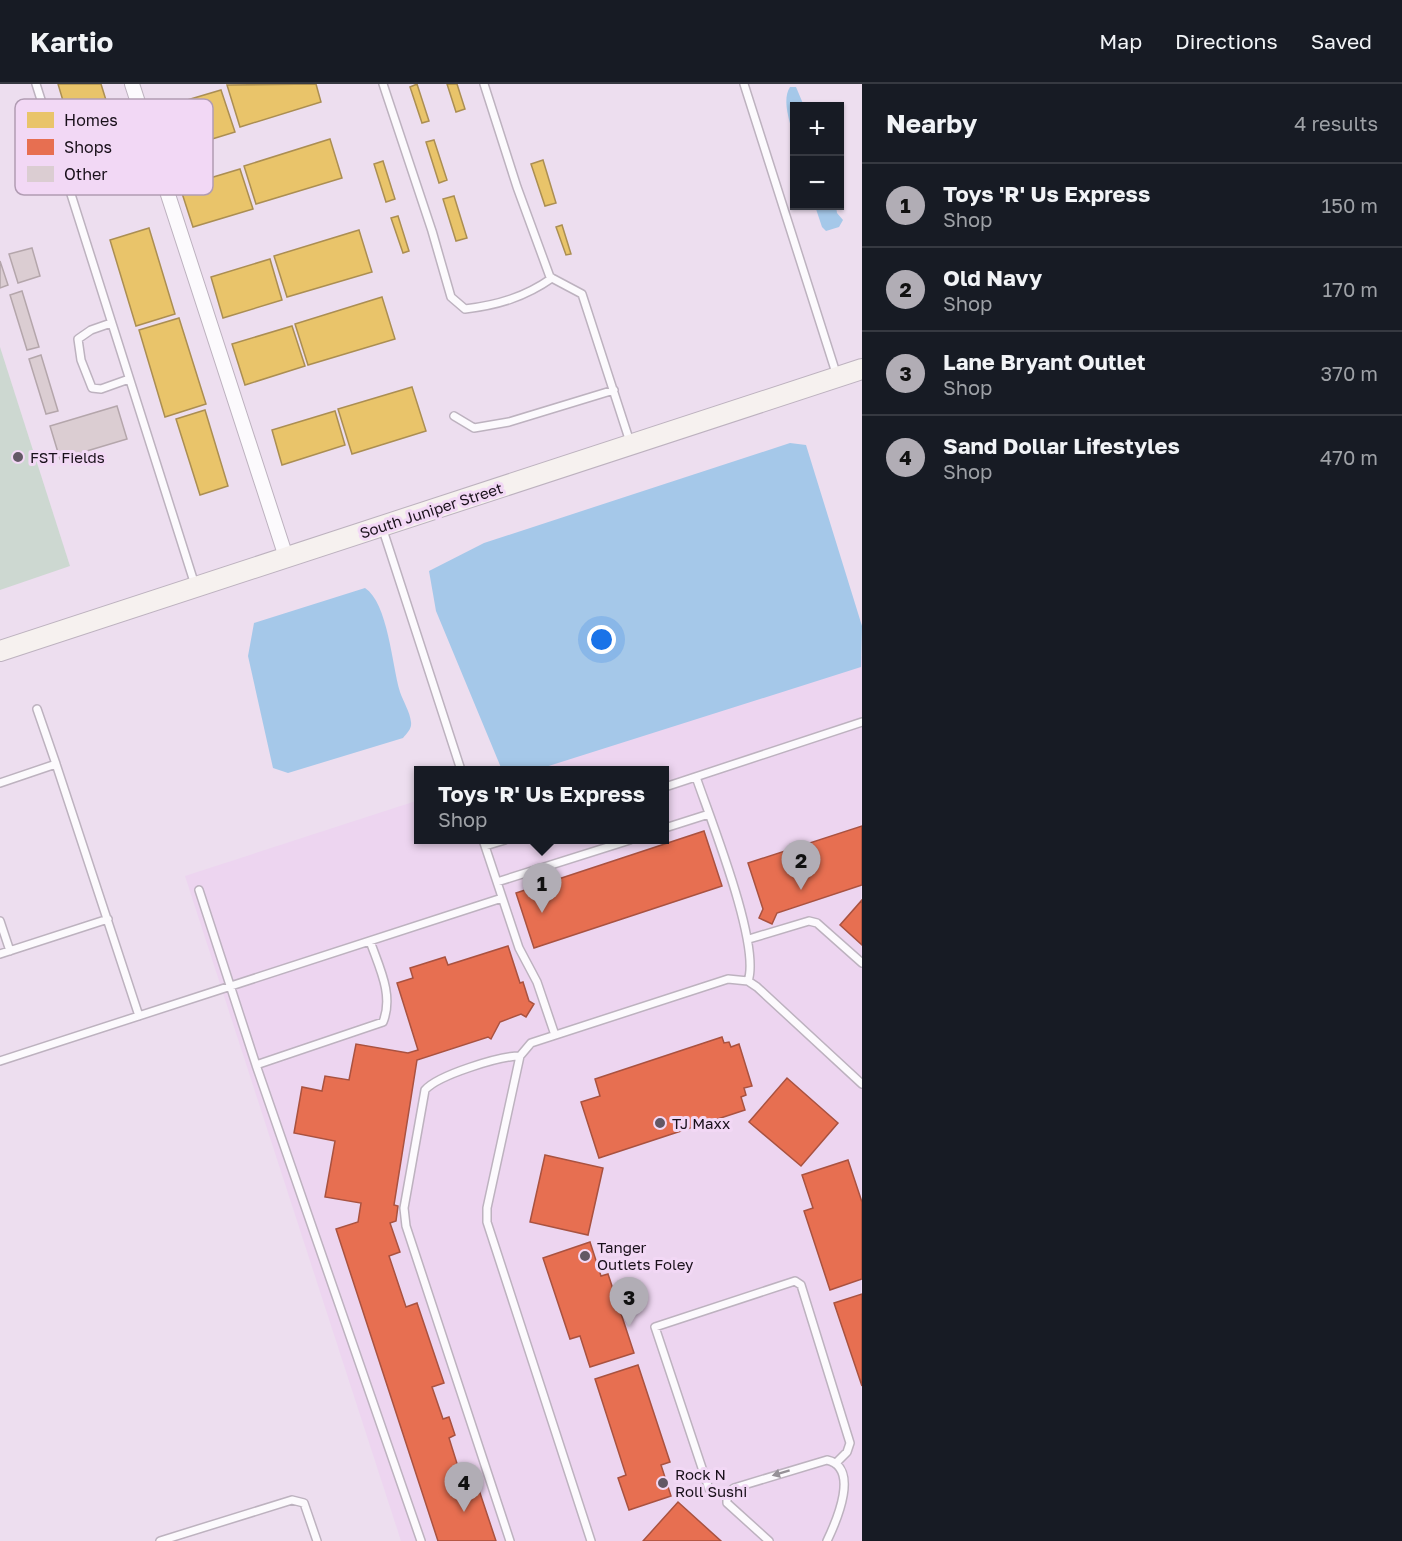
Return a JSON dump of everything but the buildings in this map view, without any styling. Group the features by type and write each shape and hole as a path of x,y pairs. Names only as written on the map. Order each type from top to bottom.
{"street":[{"path":"132,84 137,99"},
{"path":"168,195 286,557"},
{"name":"South Juniper Street","path":"0,651 862,369"}],"lane":[{"path":"36,84 41,99"},
{"path":"383,84 451,297 465,309 491,306 529,294 552,278"},
{"path":"484,84 516,187 552,278 582,294 631,444"},
{"path":"744,84 837,377"},
{"path":"71,195 196,587"},
{"path":"111,322 91,330 78,339 81,360 92,388 101,389 129,379"},
{"path":"454,416 474,428 509,422 614,390"},
{"path":"382,526 459,766"},
{"path":"37,709 139,1016"},
{"path":"669,786 862,722"},
{"path":"0,783 56,764"},
{"path":"696,777 749,939 752,970 748,981"},
{"path":"669,827 709,814"},
{"path":"484,844 519,948 537,982 555,1035"},
{"path":"497,882 617,844"},
{"path":"199,890 229,987 421,1541"},
{"path":"0,1061 502,898"},
{"path":"0,954 108,919"},
{"path":"0,921 10,951"},
{"path":"749,939 809,921 817,923 862,963"},
{"path":"256,1065 383,1022 388,1010 388,996 370,941"},
{"path":"591,1541 487,1222 487,1208 520,1056 531,1043 728,979 748,981 862,1084"},
{"path":"510,1541 406,1226 404,1208 425,1090 438,1080 507,1056 520,1056"},
{"path":"727,1494 709,1489 655,1327 795,1281 801,1285 850,1443 847,1452 837,1462"},
{"path":"769,1541 735,1512 727,1503 727,1494 734,1488 827,1460 837,1462 843,1469 845,1481 826,1541"},
{"path":"160,1541 292,1500 304,1503 316,1541"}],"shaded area":[{"name":"FST Fields","path":"0,347 70,566 0,590"},
{"name":"Tanger Outlets Foley","path":"862,656 862,1541 401,1541 185,876 414,802 414,844 669,844 669,766 521,766"}],"water":[{"path":"790,87 796,87 802,102 790,102 790,124 786,99"},
{"path":"816,210 837,210 843,220 839,227 826,231 822,227"},
{"path":"790,443 806,445 862,626 861,667 549,766 500,766 436,611 429,571 484,543"},
{"path":"365,588 373,596 384,620 400,692 410,718 410,729 403,738 288,773 273,768 248,656 254,623"}],"place":[{"name":"FST Fields","path":"18,457"},
{"name":"Old Navy","path":"801,890"},
{"name":"Toys 'R' Us Express","path":"542,913"},
{"name":"TJ Maxx","path":"660,1123"},
{"name":"Tanger Outlets Foley","path":"585,1256"},
{"name":"Lane Bryant Outlet","path":"629,1327"},
{"name":"Rock N Roll Sushi","path":"663,1483"},
{"name":"Sand Dollar Lifestyles","path":"464,1512"}]}
